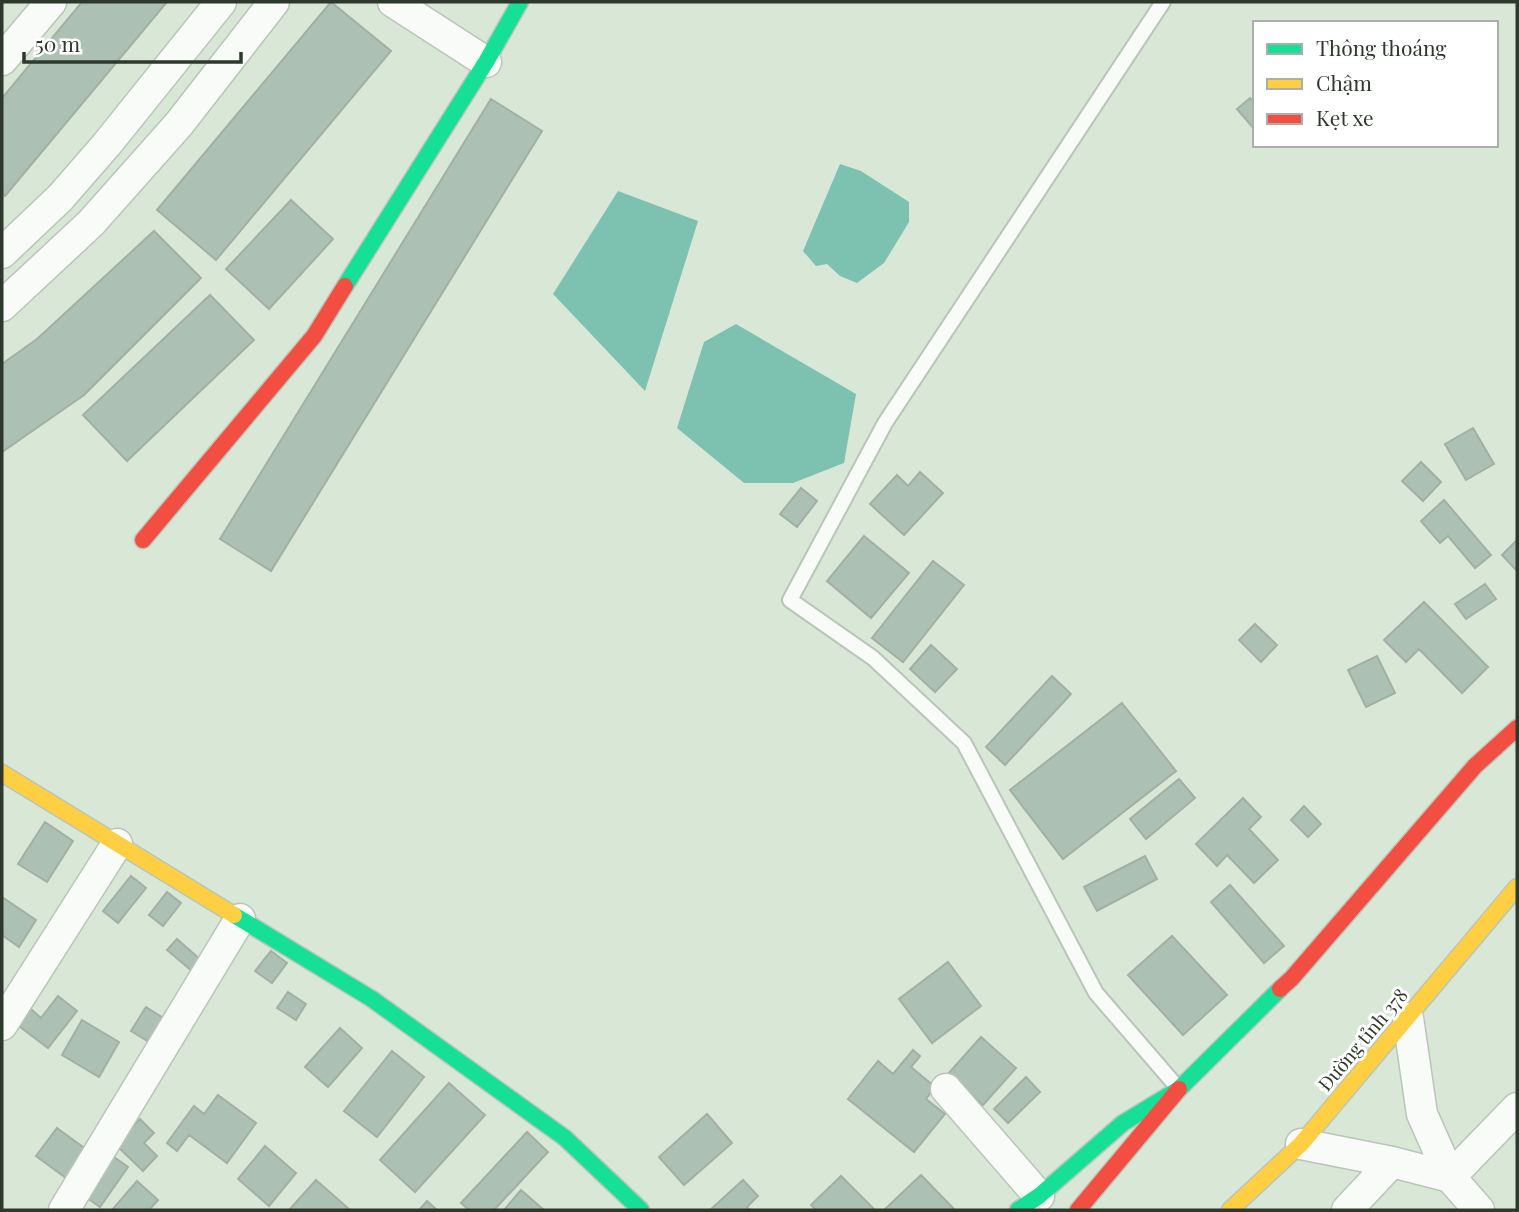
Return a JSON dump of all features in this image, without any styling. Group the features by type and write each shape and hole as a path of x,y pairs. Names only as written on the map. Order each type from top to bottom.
{"street":[{"path":"2,60 51,2"},
{"path":"2,253 60,198 107,144 220,2"},
{"path":"2,306 91,223 179,124 274,2"},
{"path":"393,2 486,62"},
{"path":"143,540 314,336 486,62 520,2"},
{"path":"1078,1210 1179,1089 1292,978 1475,766 1517,728"},
{"path":"2,773 372,999 565,1138 641,1210"},
{"path":"2,1025 117,844"},
{"name":"Đường tỉnh 378","path":"1230,1210 1301,1144 1517,887"},
{"path":"64,1210 240,919"},
{"path":"1408,1018 1422,1114 1450,1177 1479,1210"},
{"path":"946,1089 1028,1203 1123,1123 1179,1089"},
{"path":"1450,1177 1517,1108"},
{"path":"1301,1144 1392,1162 1450,1177"},
{"path":"1347,1210 1392,1162"}],"lane":[{"path":"1163,2 885,423 790,600 873,658 964,743 1096,993 1179,1089"}],"water":[{"path":"840,164 861,171 909,202 909,222 884,263 857,283 840,276 827,264 816,266 803,251"},
{"path":"618,191 698,221 645,391 553,294"},
{"path":"736,324 856,394 844,463 793,483 744,483 677,428 704,342"}],"building":[{"path":"82,2 167,2 5,196 2,193 2,98"},
{"path":"331,2 391,51 216,260 157,210"},
{"path":"1250,98 1253,101 1253,128 1237,109"},
{"path":"491,99 542,131 271,571 220,539"},
{"path":"291,200 333,239 269,309 226,269"},
{"path":"154,231 201,278 84,395 2,452 2,364 37,339"},
{"path":"210,295 254,340 127,461 83,415"},
{"path":"1473,428 1494,464 1466,480 1445,444"},
{"path":"1421,462 1441,482 1423,501 1402,481"},
{"path":"920,472 943,493 904,535 870,504 897,475 908,486"},
{"path":"801,488 817,501 797,527 780,514"},
{"path":"1444,500 1491,555 1475,568 1448,536 1440,543 1421,521"},
{"path":"864,536 909,573 871,618 827,581"},
{"path":"1517,540 1517,571 1502,555"},
{"path":"933,561 964,585 903,662 872,638"},
{"path":"1485,584 1496,599 1466,619 1455,604"},
{"path":"1424,602 1488,667 1462,693 1419,649 1406,662 1384,640"},
{"path":"1255,624 1277,645 1261,662 1239,640"},
{"path":"931,645 957,669 935,692 910,669"},
{"path":"1377,656 1395,693 1366,707 1348,670"},
{"path":"1052,676 1071,694 1005,765 986,747"},
{"path":"1122,703 1176,771 1063,859 1010,790"},
{"path":"1179,779 1195,798 1146,839 1130,819"},
{"path":"1243,798 1261,817 1249,829 1278,860 1254,883 1227,855 1217,866 1196,844"},
{"path":"1304,806 1321,824 1308,837 1291,820"},
{"path":"45,822 73,841 47,882 18,864"},
{"path":"1145,856 1157,879 1097,911 1084,887"},
{"path":"131,876 146,888 118,923 103,911"},
{"path":"1230,885 1284,946 1264,963 1211,902"},
{"path":"167,892 181,903 163,926 149,915"},
{"path":"2,897 36,920 19,947 2,935"},
{"path":"1172,936 1227,995 1183,1035 1128,975"},
{"path":"177,939 201,960 192,971 167,950"},
{"path":"271,951 287,963 272,983 255,971"},
{"path":"948,962 981,1006 932,1043 899,999"},
{"path":"288,992 306,1004 296,1020 277,1008"},
{"path":"58,996 77,1011 48,1048 11,1020 24,1003 41,1018"},
{"path":"146,1007 168,1021 154,1045 131,1031"},
{"path":"82,1020 119,1042 99,1077 62,1055"},
{"path":"340,1028 362,1048 328,1087 305,1067"},
{"path":"981,1037 1016,1068 983,1105 948,1074"},
{"path":"913,1050 920,1056 911,1067 935,1087 926,1099 945,1114 914,1152 848,1099 878,1061 893,1074"},
{"path":"392,1051 424,1077 377,1137 344,1111"},
{"path":"1026,1077 1040,1092 1008,1123 994,1109"},
{"path":"449,1083 485,1115 415,1192 380,1160"},
{"path":"218,1095 256,1123 227,1163 189,1135 177,1151 167,1143 194,1106 204,1114"},
{"path":"707,1114 732,1143 684,1185 659,1157"},
{"path":"140,1119 154,1133 144,1143 157,1156 143,1171 115,1144"},
{"path":"57,1128 87,1150 66,1178 36,1156"},
{"path":"527,1132 548,1152 494,1210 469,1210 461,1203"},
{"path":"265,1146 296,1173 269,1206 238,1179"},
{"path":"107,1152 128,1167 100,1207 79,1192"},
{"path":"921,1175 955,1210 884,1210"},
{"path":"841,1176 875,1210 816,1210 811,1205"},
{"path":"316,1180 350,1210 291,1210"},
{"path":"743,1180 758,1196 747,1207 750,1210 710,1210"},
{"path":"137,1181 158,1200 149,1210 112,1210"},
{"path":"521,1190 544,1210 504,1210"},
{"path":"427,1201 437,1210 419,1210"}],"traffic: fast":[{"path":"345,286 486,62 520,2"},
{"path":"234,915 372,999 565,1138 641,1210"},
{"path":"1018,1210 1039,1196 1123,1123 1179,1089 1280,989"}],"traffic: slow":[{"path":"2,773 234,915"},
{"path":"1230,1210 1301,1144 1517,887"}],"traffic: jam":[{"path":"143,540 314,336 345,286"},
{"path":"1280,989 1475,766 1517,728"},
{"path":"1078,1210 1179,1089"}]}
